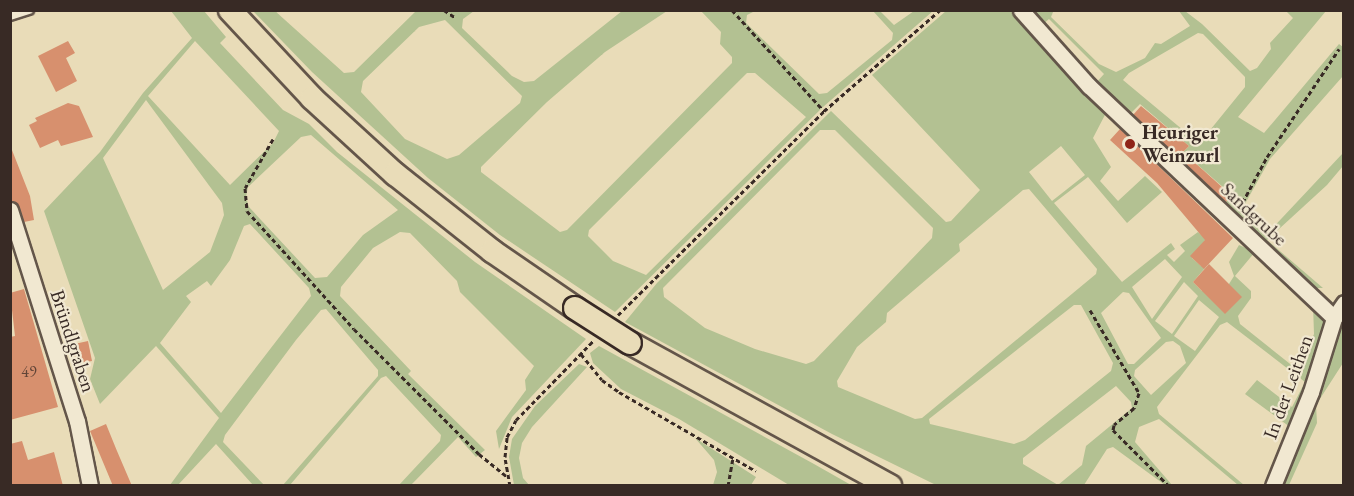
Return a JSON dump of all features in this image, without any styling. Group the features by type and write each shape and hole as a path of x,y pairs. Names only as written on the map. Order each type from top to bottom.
{"main road":[{"path":"230,10 312,98 394,174 484,245 630,343 890,486"}],"street":[{"name":"Sandgrube","path":"1021,10 1089,86 1231,224 1334,318"},
{"name":"Bründlgraben","path":"10,210 77,422 90,486"},
{"name":"In der Leithen","path":"1273,486 1311,392 1334,318 1344,303"}],"lane":[{"path":"10,16 29,10"}],"path":[{"path":"444,10 456,18"},
{"path":"732,10 824,111"},
{"path":"613,321 824,111 940,10"},
{"path":"1231,224 1268,157 1339,49"},
{"path":"273,139 245,188 247,211 354,329 479,454 507,477"},
{"path":"1090,310 1139,393 1134,408 1114,424 1113,430 1169,486"},
{"path":"510,486 507,477 507,437 516,420 597,337"},
{"path":"580,354 619,392 756,471"},
{"path":"728,486 733,457"}],"green space":[{"path":"1018,10 1107,111 1093,138 1111,167 1100,181 1118,201 1145,176 1162,192 1127,223 1088,177 1054,203 1122,282 1171,243 1175,249 1167,255 1174,262 1185,251 1180,245 1198,232 1206,239 1192,258 1201,266 1210,262 1193,282 1202,291 1229,284 1234,276 1229,262 1239,245 1255,252 1235,276 1251,291 1251,298 1238,316 1240,324 1299,371 1314,334 1313,305 1323,315 1326,327 1322,347 1290,427 1245,394 1257,380 1292,407 1305,382 1227,322 1220,325 1157,407 1159,414 1244,485 1238,485 1159,419 1139,427 1135,442 1172,485 1165,485 1113,447 1107,449 1084,485 938,486 832,434 625,322 657,283 831,111 946,222 951,221 980,190 872,75 946,11","holes":["820,130 835,130 933,228 932,238 814,361 806,364 755,349 705,328 664,297 663,288","1061,146 1085,175 1052,201 1029,172","1029,189 1097,269 1096,274 922,418 915,419 838,387 837,381 857,347 886,322 887,313 960,251 959,244 1023,190","1165,259 1182,277 1152,319 1132,287","1184,282 1198,296 1172,334 1155,321","1123,292 1129,293 1161,338 1134,364 1128,364 1101,313","1199,300 1219,317 1195,351 1174,336","1074,305 1081,305 1113,363 1111,371 1025,440 1014,444 930,424 929,419","1173,341 1180,346 1186,363 1151,395 1134,376 1135,370 1166,342","1116,386 1131,402 1132,408 1086,446 1082,465 1058,485 1023,464 1023,458"]},
{"path":"171,11 204,11 226,37 220,43 283,110 309,124 337,152 475,262 586,339 512,417 499,449 496,431 526,390 525,380 534,366 460,292 457,281 410,233 400,232 373,248 341,287 340,296 411,371 408,374 485,450 476,457 458,437 411,485 399,485 440,441 441,435 386,376 381,378 290,485 283,485 378,376 378,370 326,309 321,310 296,340 225,435 223,442 264,485 253,485 216,444 178,485 170,485 219,418 156,346 100,404 90,379 95,358 44,211 100,152 143,93 192,38","holes":["195,41 279,131 273,143 230,185 148,96","146,100 222,203 224,215 210,252 163,290 103,158","311,135 398,210 363,235 327,277 315,278 249,207 246,197 248,187 301,137","250,224 309,288 311,296 221,413 160,343 191,302 186,296 207,281 211,286 230,260 244,226"]},
{"path":"253,11 275,11 344,73 354,72 416,11 474,11 463,19 462,28 512,76 524,82 534,81 622,11 667,11 605,52 547,102 481,167 481,172 560,232 567,230 732,63 732,57 720,44 721,32 701,11 755,11 747,15 746,23 819,94 827,93 892,40 893,33 873,11 880,11 894,25 914,11 933,11 823,107 615,312 500,235 428,178 312,72","holes":["445,20 522,96 520,103 459,155 447,159 405,139 361,92 363,81 419,27","747,73 755,73 806,117 646,275 613,261 588,236 589,230"]},
{"path":"1028,11 1053,12 1051,17 1099,64 1116,72 1145,58 1155,43 1161,44 1190,26 1179,11 1185,11 1202,24 1250,71 1257,68 1271,49 1270,43 1293,18 1286,11 1326,11 1238,117 1264,133 1339,44 1343,47 1343,76 1270,159 1241,211 1265,236 1343,153 1343,166 1327,185 1267,240 1323,288 1311,288 1222,206 1232,195 1183,152 1189,146 1140,104 1130,114 1095,84 1104,74 1049,19 1042,25","holes":["1198,33 1203,34 1245,77 1245,87 1202,140 1195,140 1123,80 1129,73"]},
{"path":"1343,314 1343,363 1316,405 1317,423 1289,485 1277,486"},
{"path":"599,346 851,485 789,485 679,419 621,389 593,363 590,353"},
{"path":"579,364 587,367 532,427 522,443 519,458 523,478 529,485 514,485 509,457 512,439 535,406"},
{"path":"695,438 756,477 751,485 713,485 717,472 714,460"}],"building":[{"path":"68,41 75,53 66,58 77,81 56,92 38,56"},
{"path":"68,103 79,106 93,137 61,146 58,140 40,148 29,125 37,121 35,118"},
{"path":"1141,106 1189,146 1183,152 1232,196 1226,202 1133,115"},
{"path":"1120,129 1233,238 1204,269 1190,256 1205,240 1157,183 1110,140"},
{"path":"10,145 30,196 34,220 24,222 19,207 11,200"},
{"path":"1209,264 1242,297 1225,314 1193,282"},
{"path":"24,289 58,407 10,420 10,337 15,336 10,293"},
{"path":"88,341 92,361 74,364 70,345"},
{"path":"106,424 132,486 113,486 90,431"},
{"path":"22,441 28,460 54,452 63,486 10,486 10,444"}],"place":[{"name":"Heuriger Weinzurl","path":"1130,144"}]}
